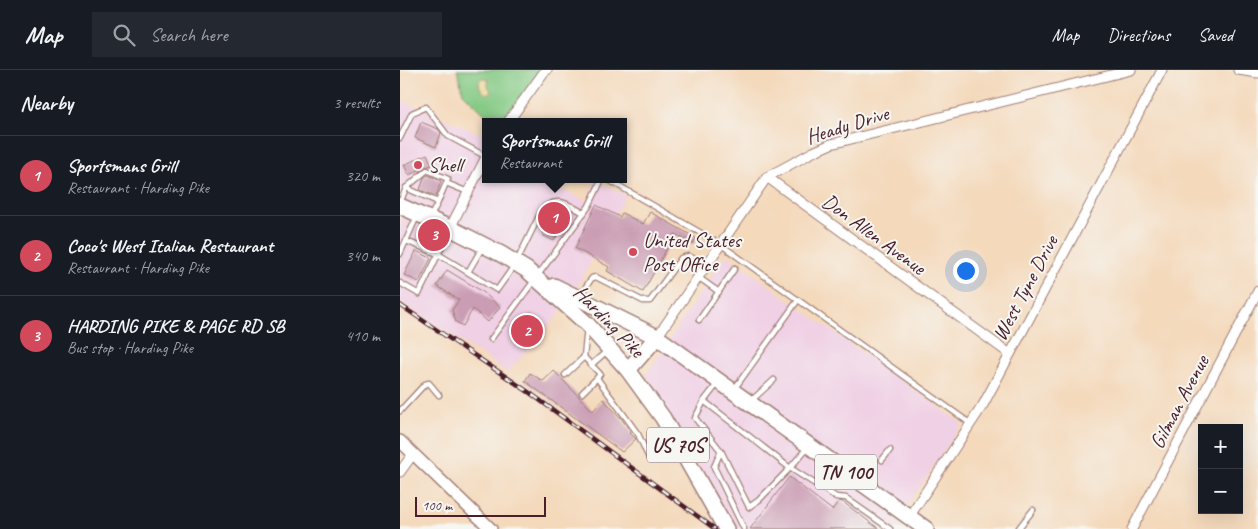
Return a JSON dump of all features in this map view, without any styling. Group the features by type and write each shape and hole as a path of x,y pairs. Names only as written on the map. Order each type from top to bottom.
{"main road":[{"name":"Harding Pike","path":"400,205 450,228 516,263 537,278 587,324 628,370 663,418 725,526"},
{"name":"TN 100","path":"537,278 657,337 926,529"},
{"path":"628,370 657,337"}],"street":[{"path":"511,118 547,70"},
{"name":"Heady Drive","path":"657,337 767,177 831,144 1131,70"},
{"name":"West Tyne Drive","path":"910,517 983,405 1162,70"},
{"path":"1238,70 1258,73"},
{"path":"450,228 482,163"},
{"name":"Don Allen Avenue","path":"767,177 1010,354"},
{"name":"Gilman Avenue","path":"1132,529 1258,292"},
{"path":"400,441 491,529"},
{"path":"400,472 413,454"}],"lane":[{"path":"400,138 412,113 426,107 448,136 482,155"},
{"path":"400,205 406,188 427,170 448,179 441,189 438,202 423,217 406,241 400,254"},
{"path":"417,178 423,181"},
{"path":"446,183 468,192"},
{"path":"491,339 589,206 600,183"},
{"path":"614,183 720,244 971,424"},
{"path":"406,188 438,202"},
{"path":"406,241 438,254 497,290 516,263 542,210 548,204 561,201 584,213"},
{"path":"400,283 419,294 450,228"},
{"path":"468,272 484,246"},
{"path":"578,298 592,278 596,277 643,301 650,301 681,258 689,256 706,265"},
{"path":"698,320 735,268"},
{"path":"698,277 719,292"},
{"path":"733,392 798,300"},
{"path":"565,375 584,357 587,324"},
{"path":"591,365 610,348"},
{"path":"582,393 600,374 584,357"},
{"path":"597,378 638,434 649,458"},
{"path":"749,403 774,380"},
{"path":"719,381 704,400 695,418 721,451 749,507 759,500 809,446"},
{"path":"400,411 425,384 429,383 439,395"},
{"path":"704,400 790,468 836,497 846,498 890,529"},
{"path":"882,460 890,450"},
{"path":"721,451 714,467 744,529"},
{"path":"1018,529 1033,510"}],"shaded area":[{"path":"400,100 482,135 482,183 524,183 537,188 540,183 548,183 586,201 595,183 600,183 626,195 582,278 559,314 508,372 400,301 400,227 403,219 400,217"},
{"path":"726,255 962,424 896,522 904,529 735,529 646,375"}],"green space":[{"path":"457,70 547,70 503,118 489,118 463,93"}],"sand":[{"path":"482,78 488,79 488,86 491,91 489,94 484,93 480,88 479,81"}],"building":[{"path":"421,122 438,129 441,133 436,147 415,138"},
{"name":"Shell","path":"427,154 432,165 409,175 404,165"},
{"name":"Shell","path":"428,175 441,181 436,196 420,190 424,178"},
{"name":"United States Post Office","path":"596,205 620,217 622,213 643,224 650,212 696,238 693,244 675,234 643,292 607,271 609,267 575,248"},
{"path":"558,206 570,210 554,241 542,235 545,230 539,227 546,212"},
{"path":"416,251 431,258 419,282 404,275"},
{"path":"447,270 483,292 500,307 488,322 473,309 463,326 456,322 452,310 459,300 437,286"},
{"path":"531,314 543,325 524,347 512,336"},
{"path":"554,371 593,411 603,399 621,418 636,439 622,452 525,381 530,373 543,381"},
{"path":"789,477 832,510 839,501 843,502 879,529 750,529"}],"railway":[{"path":"400,305 530,393 715,529"}],"place":[{"name":"Shell","path":"418,165"},
{"name":"Sportsmans Grill","path":"554,218"},
{"name":"HARDING PIKE & PAGE RD SB","path":"434,235"},
{"name":"United States Post Office","path":"633,252"},
{"name":"Coco's West Italian Restaurant","path":"527,331"}]}
